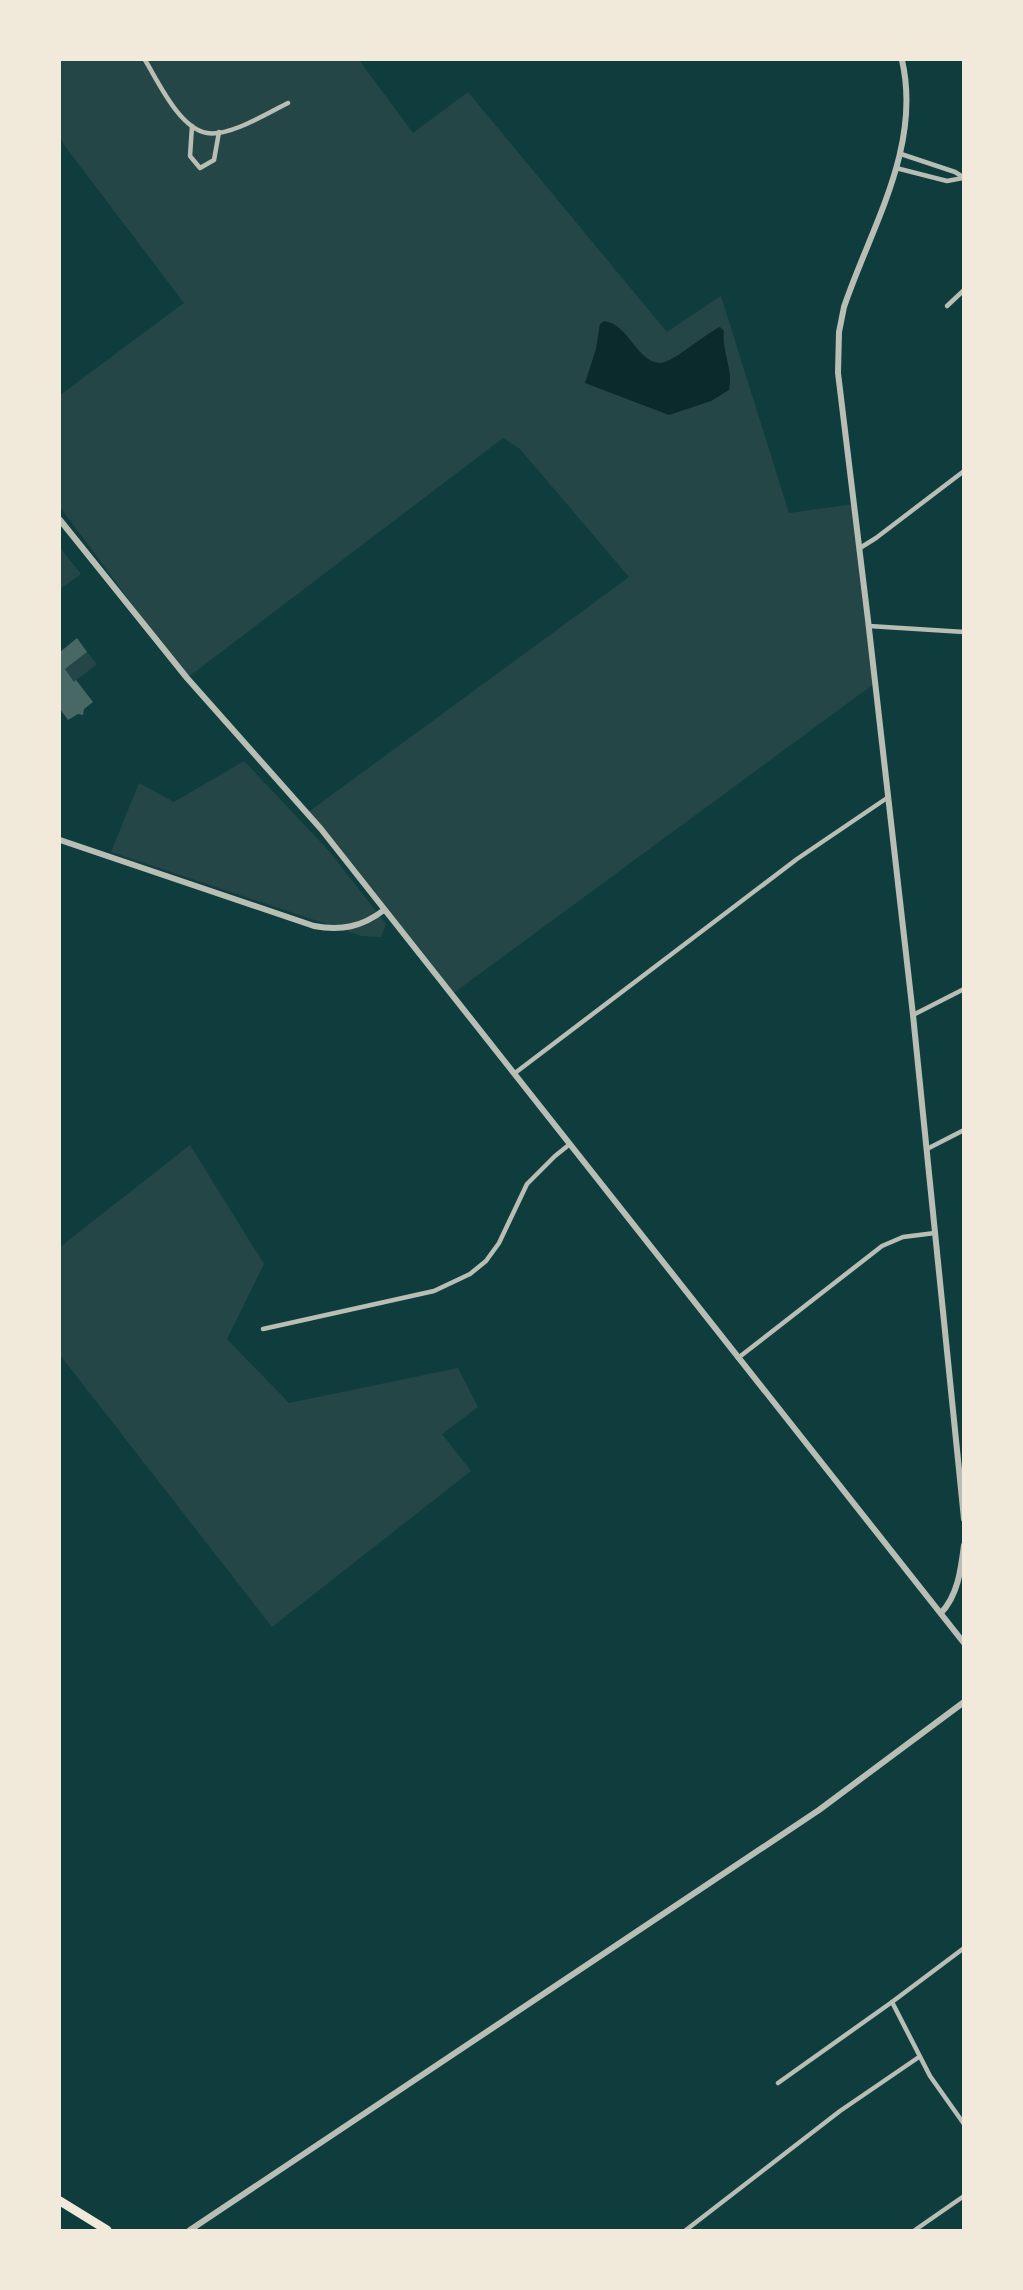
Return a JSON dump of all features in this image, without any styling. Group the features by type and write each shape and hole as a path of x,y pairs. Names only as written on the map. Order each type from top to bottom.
{"highway":[{"path":"60,2201 107,2231"}],"street":[{"path":"145,60 173,106 192,126 207,133 239,126 288,103"},
{"path":"902,60 908,108 901,154 853,281 839,332 838,373 913,1016 964,1519"},
{"path":"192,126 190,156 200,168 214,160 219,132"},
{"path":"897,169 947,181 964,178 955,172 901,154"},
{"path":"947,306 964,290"},
{"path":"860,548 964,471"},
{"path":"60,520 187,678 289,792 384,910 964,1643"},
{"path":"869,626 964,632"},
{"path":"515,1073 797,859 887,798"},
{"path":"60,840 314,926 336,929 356,926 384,910"},
{"path":"913,1016 964,989"},
{"path":"927,1149 964,1130"},
{"path":"263,1329 434,1291 470,1274 482,1265 499,1243 527,1184 570,1144"},
{"path":"738,1358 882,1246 903,1237 935,1233"},
{"path":"941,1613 956,1588 964,1545"},
{"path":"190,2231 819,1810 964,1702"},
{"path":"778,2083 964,1948"},
{"path":"892,2002 919,2057 964,2124"},
{"path":"686,2231 840,2111 919,2057"},
{"path":"915,2231 964,2196"}],"shaded area":[{"path":"60,60 359,60 413,133 468,92 667,332 721,296 789,513 854,504 875,683 451,995 307,813 629,577 520,449 503,438 187,678 60,507 60,395 184,303 64,145 60,136"},
{"path":"604,321 620,328 644,356 659,363 671,359 720,327 724,331 730,375 729,390 711,401 669,415 585,383 596,349 600,324"},
{"path":"60,548 81,574 60,589"},
{"path":"87,652 97,664 74,682 65,669"},
{"path":"244,761 329,851 386,924 381,937 362,936 111,852 139,783 174,802"},
{"path":"190,1145 264,1264 227,1339 289,1403 458,1368 478,1407 442,1434 471,1471 272,1627 60,1355 60,1247"}],"building":[{"path":"77,638 87,652 65,669 93,702 84,709 83,715 78,714 68,720 60,709 60,652"}]}
